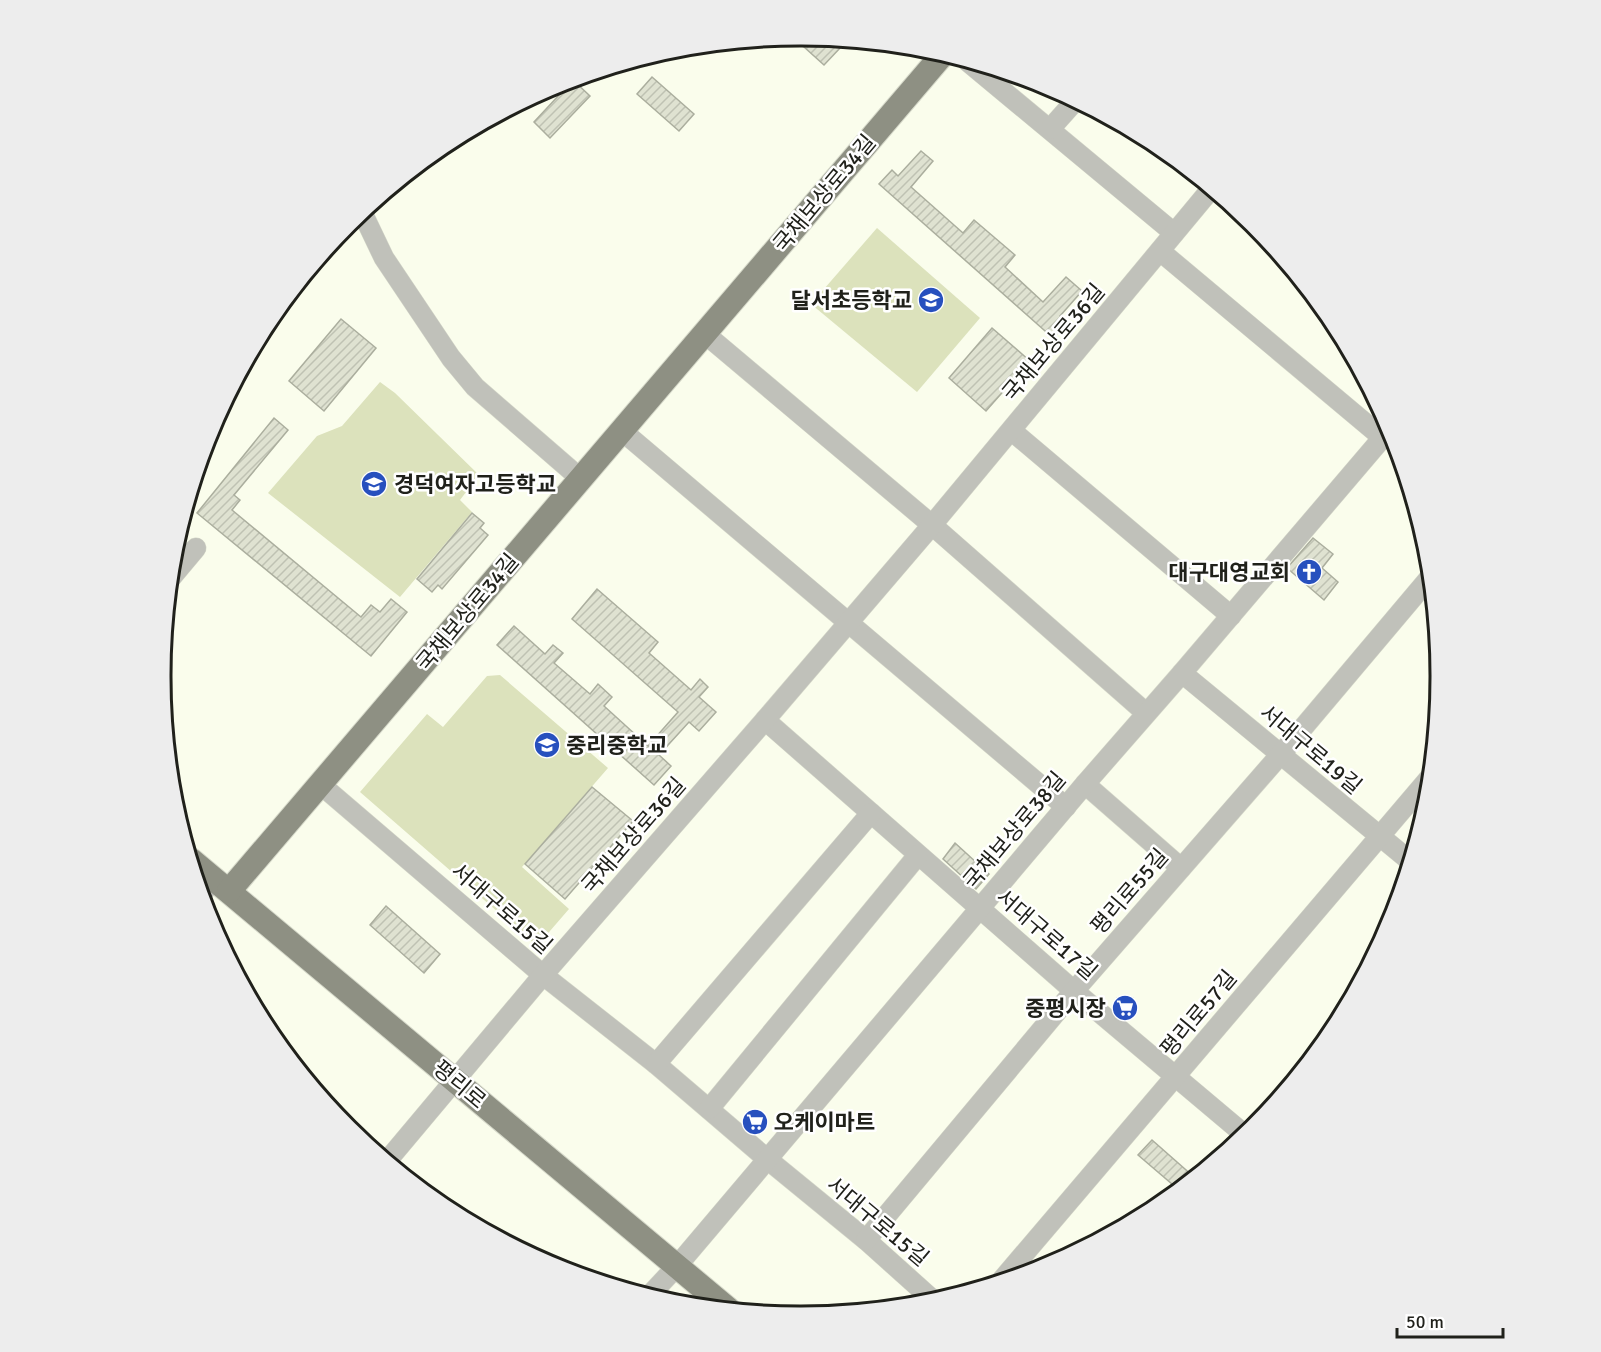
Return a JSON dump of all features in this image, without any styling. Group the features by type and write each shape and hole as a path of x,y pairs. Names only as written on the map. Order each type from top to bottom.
{"main road":[{"name":"국채보상로34길","path":"215,888 320,784 936,62"},
{"name":"평리로","path":"203,874 215,888 455,1080 717,1300"}],"street":[{"path":"983,74 1174,233"},
{"path":"1050,129 1070,107"},
{"name":"국채보상로36길","path":"392,1155 543,975 932,525 1206,195"},
{"path":"366,221 384,258 451,358 475,387 580,478"},
{"path":"1160,251 1378,425"},
{"path":"704,333 932,525 1146,712"},
{"path":"621,430 1066,807"},
{"path":"1012,430 1231,616"},
{"name":"국채보상로38길","path":"656,1288 1084,784 1383,438"},
{"path":"181,566 196,548"},
{"name":"평리로55길","path":"866,1240 1074,991 1280,755 1423,585"},
{"name":"서대구로19길","path":"1182,673 1404,856"},
{"name":"서대구로17길","path":"765,720 1074,991 1238,1129"},
{"name":"서대구로15길","path":"320,784 543,975 709,1108 766,1159 866,1240 925,1293"},
{"path":"1084,784 1181,868"},
{"name":"평리로57길","path":"1011,1269 1420,790"},
{"path":"656,1064 871,813"},
{"path":"709,1108 918,855"}],"green space":[{"path":"877,228 980,318 917,392 811,304"},
{"path":"380,382 395,393 479,475 460,500 472,512 400,597 268,493 317,436 342,426"},
{"path":"500,675 608,768 522,867 569,909 537,946 360,792 427,714 443,727 487,676"}],"building":[{"path":"803,46 840,48 824,65"},
{"path":"652,77 694,114 679,131 637,94"},
{"path":"580,87 590,96 550,138 534,122 560,94"},
{"path":"921,151 933,161 911,187 963,233 974,220 1015,255 1005,267 1043,302 1066,277 1082,291 1060,316 1067,323 1053,338 879,184 892,170 898,176"},
{"path":"341,319 376,348 324,411 289,381"},
{"path":"992,328 1030,361 986,411 949,378"},
{"path":"274,418 288,430 234,495 240,500 232,510 361,617 371,605 380,612 391,599 407,612 371,656 197,513"},
{"path":"472,513 484,523 480,528 488,535 442,589 438,585 432,592 417,579"},
{"name":"대구대영교회","path":"1313,538 1333,554 1322,568 1338,582 1324,600 1287,568"},
{"path":"597,589 658,642 649,653 691,690 700,679 708,687 699,697 716,712 699,731 689,722 659,755 671,766 654,785 497,645 514,626 545,654 553,645 563,653 554,663 590,694 598,684 612,697 604,706 648,746 678,712 572,619"},
{"path":"592,787 633,821 565,899 525,864"},
{"path":"955,843 989,874 976,889 943,859"},
{"path":"386,906 440,954 424,973 370,925"},
{"path":"1152,1140 1188,1172 1172,1184 1138,1155"}],"place":[{"name":"달서초등학교","path":"931,300"},
{"name":"경덕여자고등학교","path":"374,484"},
{"name":"대구대영교회","path":"1309,572"},
{"name":"중리중학교","path":"547,745"},
{"name":"중평시장","path":"1125,1008"},
{"name":"오케이마트","path":"755,1122"}]}
